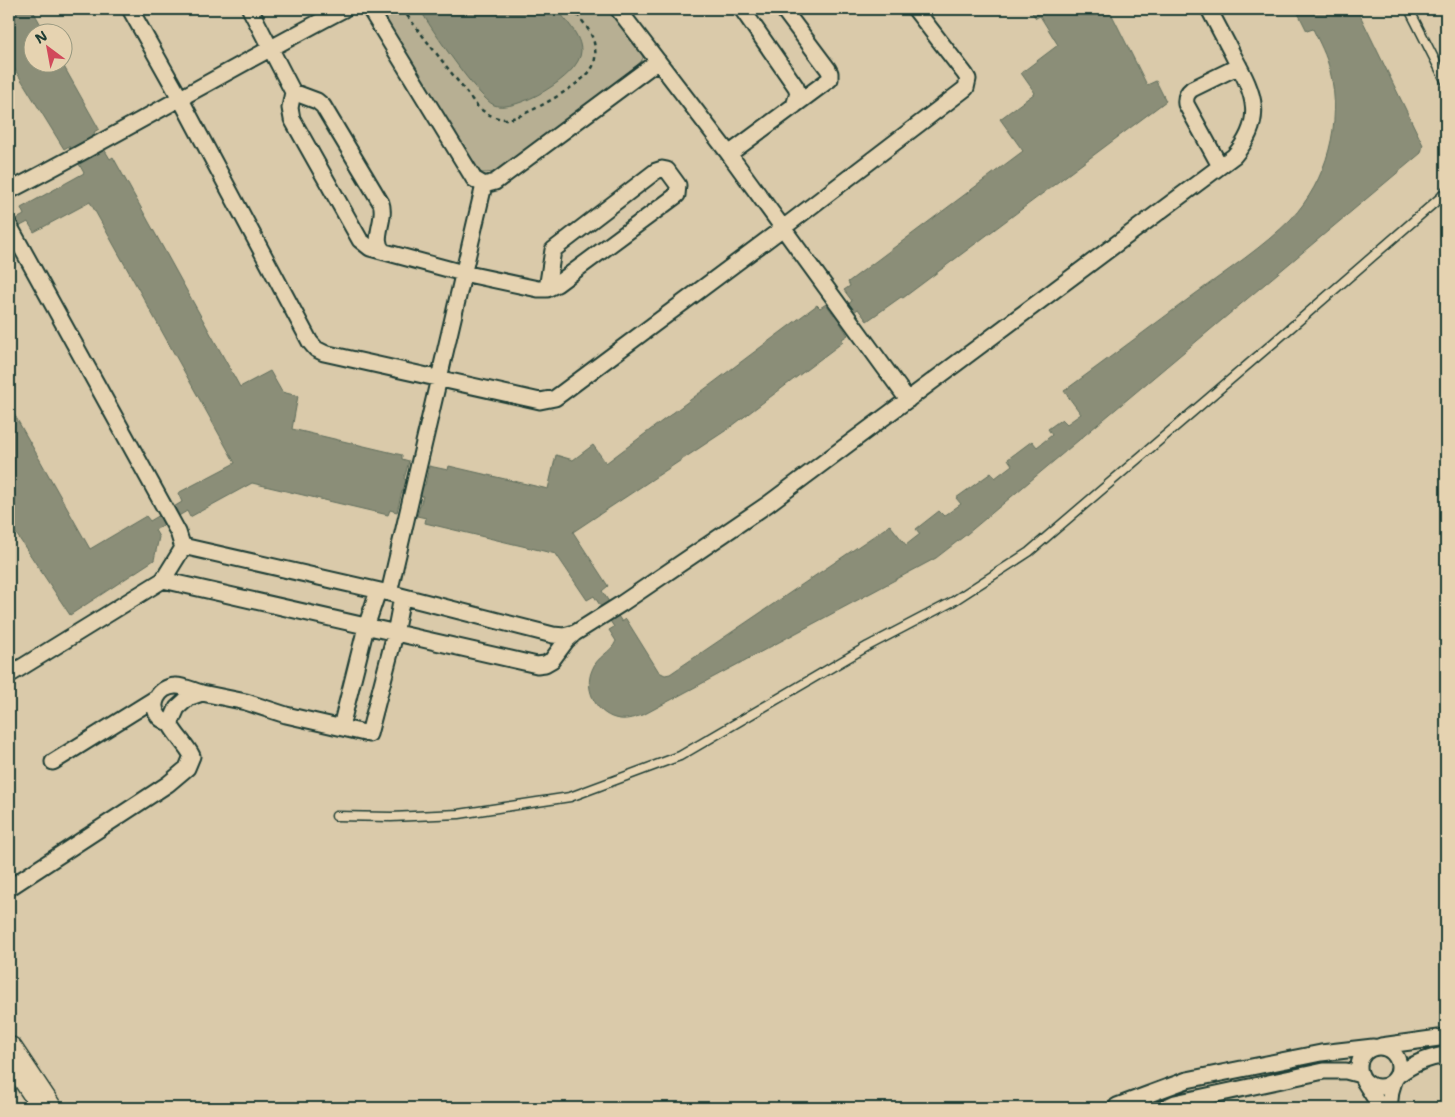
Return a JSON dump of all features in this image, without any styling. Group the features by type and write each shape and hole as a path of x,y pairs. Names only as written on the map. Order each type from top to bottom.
{"highway":[{"path":"9,1051 46,1108"}],"street":[{"path":"130,9 180,98 310,342 316,349 324,353 540,401 555,398 783,228 966,88 968,78 915,9"},
{"path":"250,9 293,92 290,108 292,119 360,240 370,248 463,273 538,289 547,288 557,284 677,195 678,185 667,170 656,171 553,250 547,288"},
{"path":"9,191 105,141 271,47 344,9"},
{"path":"370,9 474,179 484,185 495,182 658,61"},
{"path":"618,9 729,154 908,400"},
{"path":"742,9 796,87 798,93 794,106"},
{"path":"729,154 830,79 830,74 783,9"},
{"path":"163,580 395,634 537,665 545,664 552,660 566,641 575,633 768,504 1234,156 1250,132 1254,108 1252,96 1246,78 1209,9"},
{"path":"1220,166 1185,100 1188,92 1239,66"},
{"path":"293,92 317,101 323,106 381,203 384,210 377,241 380,249 384,252"},
{"path":"53,762 156,698 163,690 176,686 246,702 286,715 369,734 395,634 390,593 484,185"},
{"path":"9,224 176,529 184,548"},
{"path":"184,548 192,548 390,593 553,635 564,636 575,633"},
{"path":"9,675 163,580 184,548"},
{"path":"341,727 366,626 390,593"},
{"path":"170,724 177,708 188,698 202,693"},
{"path":"9,888 168,784 187,768 192,756 187,746 174,733 170,724 160,719 155,710 156,698"},
{"path":"1117,1107 1188,1080 1321,1053 1446,1037"},
{"path":"1381,1108 1362,1078 1360,1061 1367,1050 1377,1047 1387,1048 1397,1056 1399,1062 1396,1078 1390,1091 1389,1108"},
{"path":"1164,1108 1175,1103 1324,1071 1346,1070 1376,1087 1383,1087 1418,1062 1446,1055"}],"lane":[{"path":"1409,9 1446,82"},
{"path":"336,816 383,817 459,814 570,797 680,756 860,651 952,602 1029,552 1272,344 1441,197 1446,190"}],"path":[{"path":"402,9 477,106 487,115 509,119 534,110 585,78 592,68 596,50 592,36 574,9"}],"shaded area":[{"path":"9,9 32,9 39,22 22,22 22,72 67,72 99,129 94,132 110,159 113,157 240,387 270,371 282,392 298,396 292,429 402,455 402,459 409,461 404,479 425,485 429,466 448,470 449,466 548,489 556,455 573,460 593,445 606,463 817,305 820,308 826,304 834,315 852,301 844,290 850,286 848,282 1023,151 1000,119 1035,93 1021,73 1058,45 1040,16 1036,18 1029,9 1109,9 1147,85 1156,81 1166,101 903,298 901,297 867,321 858,309 840,323 848,335 842,339 843,342 728,429 573,532 608,586 602,591 622,622 626,619 659,672 665,675 670,674 890,525 906,545 920,534 916,529 939,511 944,516 961,504 956,498 991,473 995,478 1012,465 1008,459 1032,441 1037,447 1052,435 1048,429 1062,419 1067,424 1081,414 1064,391 1245,258 1291,219 1304,204 1323,169 1333,130 1334,110 1334,90 1323,49 1313,29 1307,31 1298,13 1304,9 1357,9 1423,145 1421,153 936,558 643,715 629,719 620,719 612,717 599,708 594,701 589,686 594,665 611,649 616,641 609,630 614,627 594,596 587,600 556,554 425,523 426,518 417,516 423,496 402,491 397,512 390,510 388,515 252,483 190,517 187,511 155,530 159,537 154,560 70,615 9,523 9,405 90,549 146,516 150,521 182,502 178,493 235,463 90,202 34,232 28,222 9,232 9,223 24,215 21,208 84,173 69,146 64,149 9,60"},
{"path":"380,9 611,9 643,53 643,58 640,63 497,172 482,173 473,164"},
{"path":"420,9 557,9 579,39 581,51 578,61 570,71 545,91 516,104 494,105 487,100 466,76"}]}
